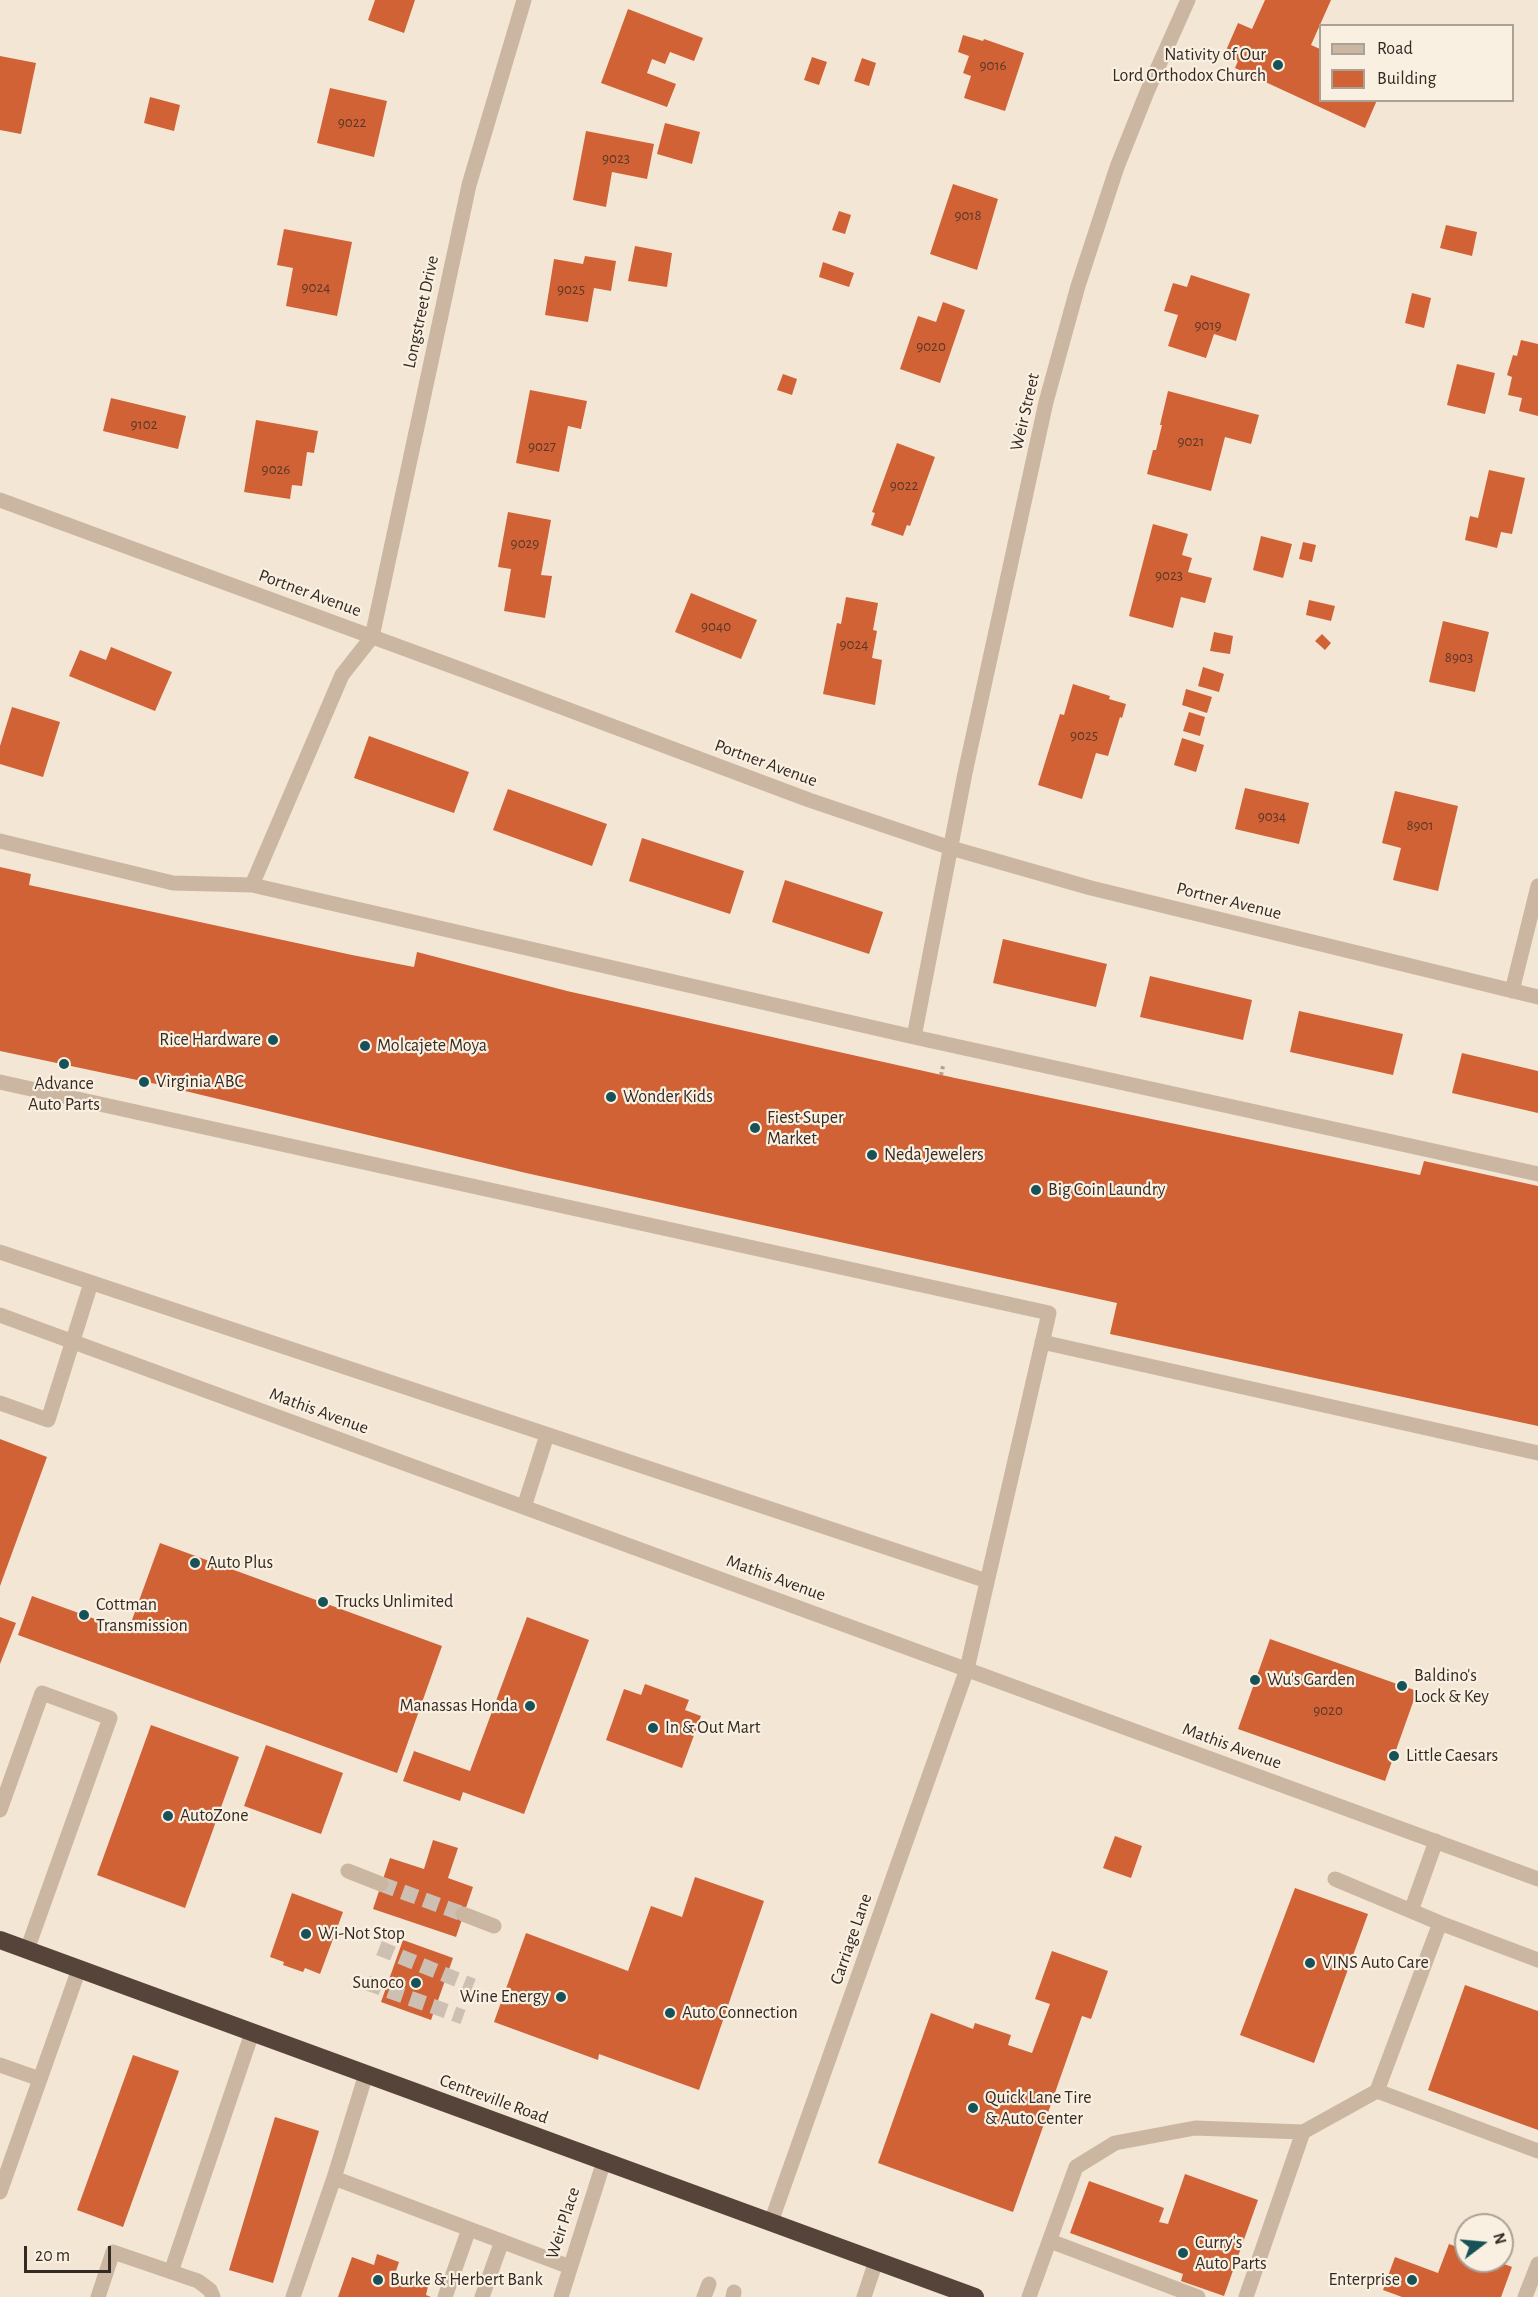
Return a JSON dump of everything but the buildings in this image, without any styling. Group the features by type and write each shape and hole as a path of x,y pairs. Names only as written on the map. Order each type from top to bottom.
{"highway":[{"name":"Centreville Road","path":"0,1940 975,2297"}],"street":[{"name":"Longstreet Drive","path":"372,637 469,185 524,0"},
{"name":"Weir Street","path":"914,1037 964,773 1044,413 1078,286 1117,167 1188,0"},
{"name":"Portner Avenue","path":"0,500 808,800 951,848 1091,888 1538,997"},
{"path":"252,885 342,675 372,637"},
{"path":"0,841 173,883 252,885 914,1037 1538,1174"},
{"path":"1512,991 1538,886"},
{"name":"Carriage Lane","path":"0,1082 1049,1313 967,1670 771,2222"},
{"path":"0,1252 987,1581"},
{"path":"0,1403 48,1420 91,1282"},
{"name":"Mathis Avenue","path":"0,1315 1538,1879"},
{"path":"1042,1342 1538,1453"},
{"path":"524,1507 548,1435"},
{"path":"0,1810 42,1693 110,1718 27,1950"},
{"path":"1412,1911 1436,1841"},
{"path":"348,1871 381,1884"},
{"path":"1335,1879 1440,1923 1538,1960"},
{"path":"464,1914 494,1926"},
{"path":"1029,2297 1076,2167 1115,2143 1195,2128 1303,2132 1377,2091 1440,1923"},
{"path":"0,2192 79,1969"},
{"path":"171,2272 252,2033"},
{"path":"0,2065 40,2079"},
{"path":"293,2297 334,2178 366,2074"},
{"path":"1377,2091 1538,2151"},
{"path":"1246,2297 1303,2132"},
{"name":"Weir Place","path":"561,2297 604,2161"},
{"path":"334,2178 570,2267"},
{"path":"445,2297 469,2229"},
{"path":"482,2297 502,2241"},
{"path":"1050,2241 1198,2297"},
{"path":"98,2297 113,2252 198,2281 210,2290 213,2297"},
{"path":"864,2297 876,2261"},
{"path":"1525,2297 1538,2264"}],"tunnel":[{"path":"381,1884 463,1914"},
{"path":"379,1948 473,1986"},
{"path":"367,1983 463,2017"}],"place":[{"name":"Nativity of Our Lord Orthodox Church","path":"1278,65"},
{"name":"Rice Hardware","path":"273,1040"},
{"name":"Molcajete Moya","path":"365,1046"},
{"name":"Advance Auto Parts","path":"64,1064"},
{"name":"Virginia ABC","path":"144,1082"},
{"name":"Wonder Kids","path":"611,1097"},
{"name":"Fiest Super Market","path":"755,1128"},
{"name":"Neda Jewelers","path":"872,1155"},
{"name":"Big Coin Laundry","path":"1036,1190"},
{"name":"Auto Plus","path":"195,1563"},
{"name":"Trucks Unlimited","path":"323,1602"},
{"name":"Cottman Transmission","path":"84,1615"},
{"name":"Wu's Garden","path":"1255,1680"},
{"name":"Baldino's Lock & Key","path":"1402,1686"},
{"name":"Manassas Honda","path":"530,1706"},
{"name":"In & Out Mart","path":"653,1728"},
{"name":"Little Caesars","path":"1394,1756"},
{"name":"AutoZone","path":"168,1816"},
{"name":"Wi-Not Stop","path":"306,1934"},
{"name":"VINS Auto Care","path":"1310,1963"},
{"name":"Sunoco","path":"416,1983"},
{"name":"Wine Energy","path":"561,1997"},
{"name":"Auto Connection","path":"670,2013"},
{"name":"Quick Lane Tire & Auto Center","path":"973,2108"},
{"name":"Curry's Auto Parts","path":"1183,2253"},
{"name":"Burke & Herbert Bank","path":"378,2280"},
{"name":"Enterprise","path":"1412,2280"}]}
